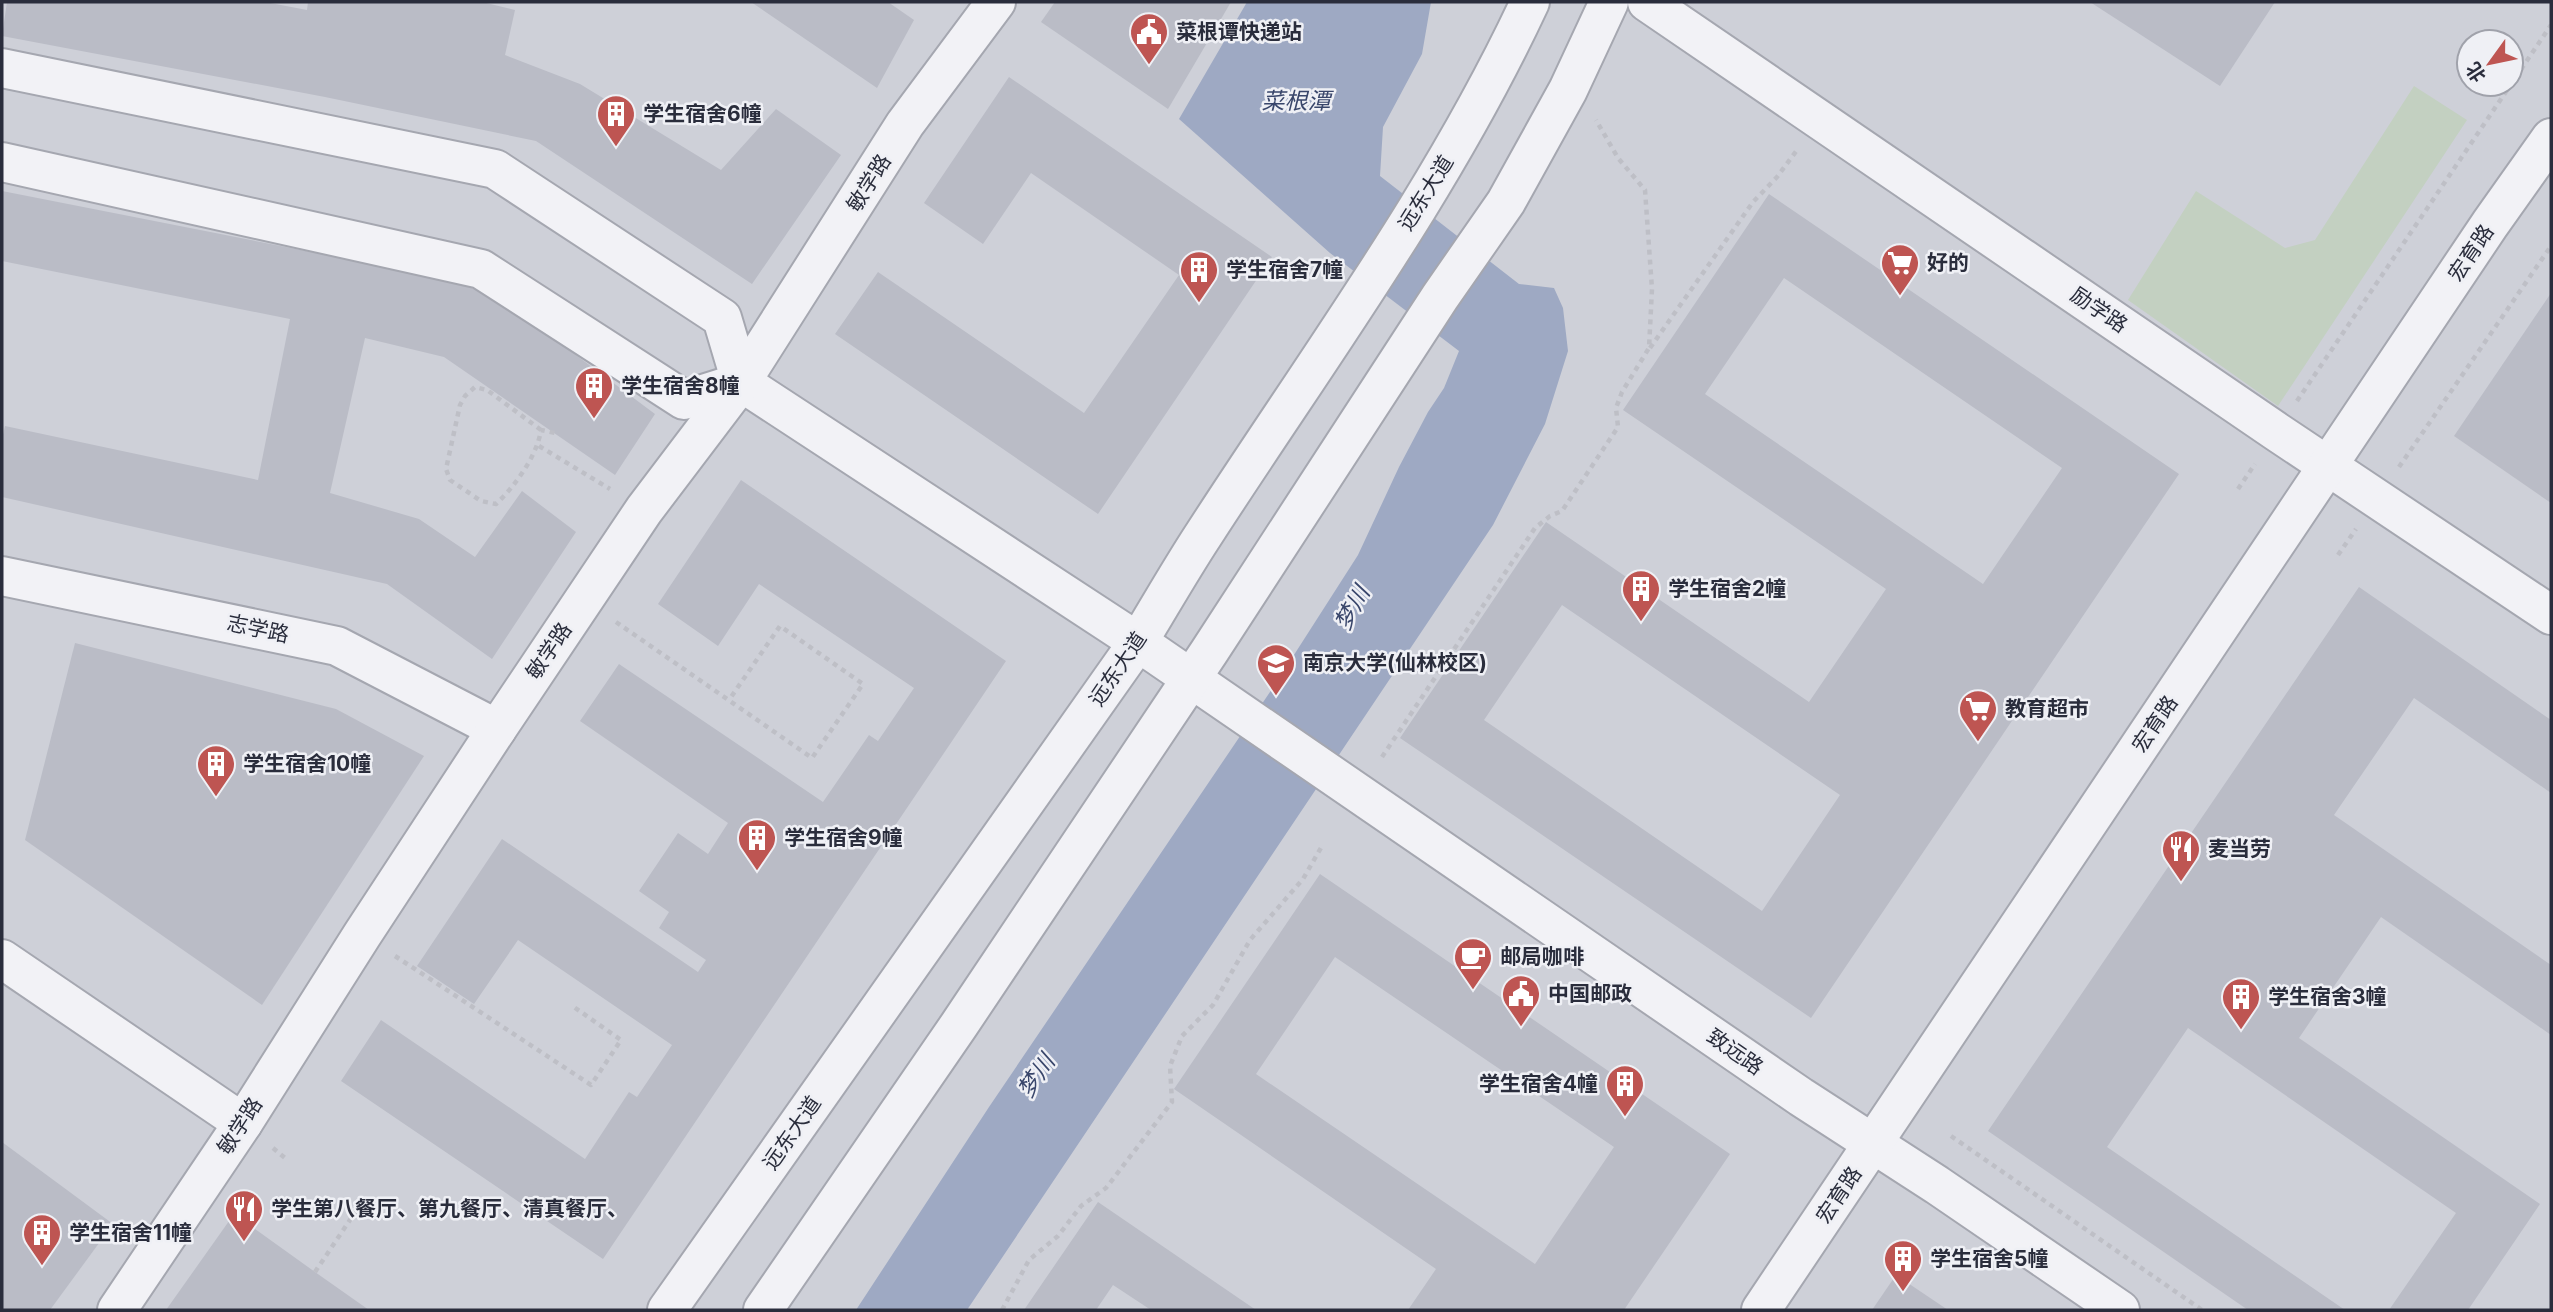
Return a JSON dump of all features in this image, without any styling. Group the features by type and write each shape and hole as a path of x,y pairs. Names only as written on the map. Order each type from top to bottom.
{"street":[{"name":"敏学路","path":"117,1310 243,1124 362,935 643,510 741,382 905,124 996,2"},
{"name":"远东大道","path":"667,1310 1138,642 1202,536 1356,305 1445,163 1501,63 1530,2"},
{"path":"763,1310 959,1025 1190,680 1440,297 1506,202 1568,90 1609,2"},
{"name":"励学路","path":"1647,2 2277,432 2551,615"},
{"path":"2,68 495,169 722,318 741,382 684,400 481,269 2,162"},
{"name":"宏育路","path":"1761,1310 2328,465 2551,138"},
{"name":"致远路","path":"741,382 1138,642 1778,1082 2120,1310"},
{"name":"志学路","path":"2,576 337,646 497,729"},
{"path":"2,959 243,1124"}],"path":[{"path":"2277,432 2551,25"},
{"path":"1595,119 1618,158 1645,190 1652,289 1649,348"},
{"path":"1382,757 1535,528 1550,516 1562,511 1618,427 1616,408 1619,400 1649,348 1753,202 1777,177 1819,119"},
{"path":"2377,497 2551,246"},
{"path":"541,430 539,446 505,496 496,504 481,502 450,480 446,469 460,405 475,387 487,390 541,430 555,433"},
{"path":"539,446 643,510"},
{"path":"583,600 813,758 863,684 780,626 729,700"},
{"path":"1002,1310 1029,1260 1058,1236 1081,1206 1106,1188 1172,1102 1170,1066 1182,1036 1213,1005 1250,940 1303,880 1322,846"},
{"path":"362,935 591,1085 621,1040 571,1005"},
{"path":"1951,1136 2202,1310"},
{"path":"315,1272 356,1211"}],"shaded area":[{"name":"南京大学(仙林校区)","path":"2,2 2551,2 2551,1310 2,1310"}],"green space":[{"path":"2414,86 2467,120 2278,406 2128,300 2196,191 2285,248 2315,240"}],"water":[{"path":"1247,2 1431,2 1422,54 1383,127 1380,176 1519,284 1554,288 1563,308 1568,351 1545,424 1493,525 967,1310 856,1310 989,1107 1276,683 1358,555 1399,467 1444,388 1459,351 1330,253 1179,119"}],"building":[{"name":"学生宿舍6幢","path":"7,2 265,2 307,10 308,2 482,2 515,10 505,55 580,84 721,170 776,109 841,155 752,284 536,141 325,97 2,36"},
{"path":"751,2 888,2 914,20 877,88"},
{"name":"菜根谭快递站","path":"1055,2 1231,2 1168,109 1041,22"},
{"path":"2090,2 2275,2 2220,86"},
{"name":"学生宿舍7幢","path":"1009,77 1272,257 1098,514 835,334 878,272 1084,413 1179,275 1031,173 983,244 924,203"},
{"name":"学生宿舍8幢","path":"2,191 453,280 506,303 655,414 615,475 444,357 365,338 330,493 419,519 475,557 522,491 576,532 492,659 387,584 2,497 2,439 5,426 258,480 290,319 2,261"},
{"name":"学生宿舍2幢","path":"1769,194 2179,474 1811,1018 1400,738 1546,522 1809,702 1886,589 1623,410","holes":["1784,278 2062,468 1983,584 1705,394","1562,605 1840,795 1762,911 1484,720"]},
{"path":"2551,293 2551,503 2454,436"},
{"name":"学生宿舍9幢","path":"741,480 1006,661 603,1259 341,1081 381,1020 585,1159 629,1092 637,1097 672,1045 518,940 474,1004 417,966 502,839 698,972 706,960 659,928 669,912 639,891 678,833 708,854 728,823 580,721 619,664 823,802 869,735 878,741 914,688 759,584 718,646 658,604"},
{"path":"2359,587 2551,720 2551,793 2414,698 2334,815 2551,965 2551,1035 2381,917 2299,1038 2540,1204 2468,1310 2389,1310 2456,1213 2188,1028 2107,1147 2345,1310 2248,1310 1988,1131"},
{"name":"学生宿舍10幢","path":"75,643 336,709 424,756 262,1005 25,840"},
{"name":"学生宿舍4幢","path":"1320,874 1730,1154 1624,1310 1408,1310 1436,1269 1174,1089","holes":["1335,957 1614,1147 1535,1264 1256,1074"]},
{"name":"学生宿舍11幢","path":"2,1142 113,1224 50,1310 2,1310"},
{"path":"1098,1202 1256,1310 1151,1310 1113,1285 1096,1310 1024,1310"},
{"name":"学生第八餐厅、第九餐厅、清真餐厅、","path":"234,1214 315,1272 369,1310 166,1310"},
{"name":"学生宿舍5幢","path":"1896,1275 1948,1310 1872,1310"}],"place":[{"name":"菜根谭快递站","path":"1149,66"},
{"name":"学生宿舍6幢","path":"616,148"},
{"name":"好的","path":"1900,297"},
{"name":"学生宿舍7幢","path":"1199,304"},
{"name":"学生宿舍8幢","path":"594,420"},
{"name":"学生宿舍2幢","path":"1641,623"},
{"name":"南京大学(仙林校区)","path":"1276,697"},
{"name":"教育超市","path":"1978,743"},
{"name":"学生宿舍10幢","path":"216,798"},
{"name":"学生宿舍9幢","path":"757,872"},
{"name":"麦当劳","path":"2181,883"},
{"name":"邮局咖啡","path":"1473,991"},
{"name":"中国邮政","path":"1521,1028"},
{"name":"学生宿舍3幢","path":"2241,1031"},
{"name":"学生宿舍4幢","path":"1625,1118"},
{"name":"学生第八餐厅、第九餐厅、清真餐厅、","path":"244,1243"},
{"name":"学生宿舍11幢","path":"42,1267"},
{"name":"学生宿舍5幢","path":"1903,1293"}],"water label":[{"name":"菜根潭","path":"1296,101"},
{"name":"梦川","path":"1352,608"},
{"name":"梦川","path":"1036,1076"}]}
